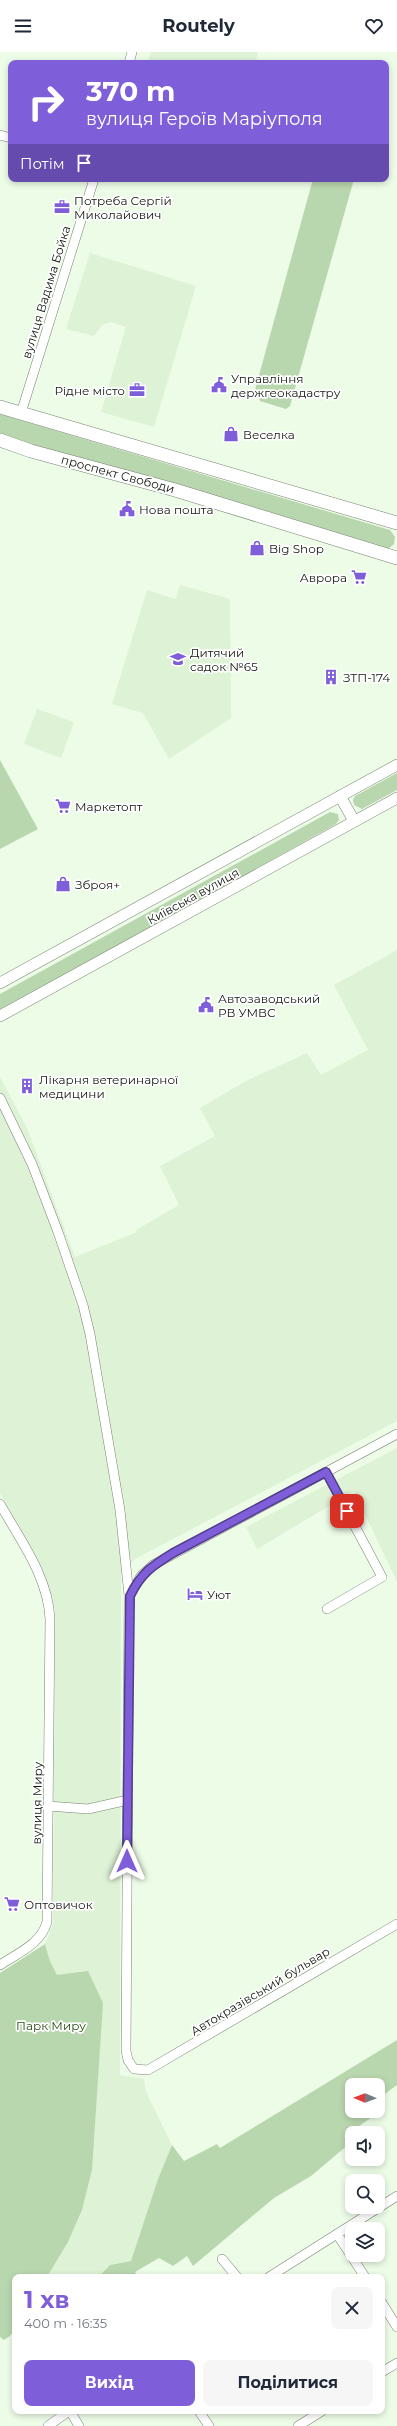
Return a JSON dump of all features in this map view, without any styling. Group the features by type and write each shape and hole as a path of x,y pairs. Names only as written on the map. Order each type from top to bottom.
{"highway":[{"path":"0,407 397,522"},
{"name":"проспект Свободи","path":"0,440 175,490 397,558"}],"main road":[{"name":"Київська вулиця","path":"0,984 397,765"},
{"path":"340,796 354,821"},
{"name":"Київська вулиця","path":"0,1016 397,798"}],"street":[{"name":"вулиця Вадима Бойка","path":"21,413 93,182"},
{"path":"0,1098 32,1164 58,1232 83,1305 91,1342 120,1510 130,1596 128,1800 88,1809 48,1806"},
{"path":"130,1596 140,1576 153,1565 397,1434"},
{"path":"326,1472 382,1577 327,1609"},
{"name":"вулиця Миру","path":"0,1504 41,1579 50,1606 47,1922 45,1930 34,1943 0,1965"},
{"name":"Автокразівський бульвар","path":"128,1800 126,2051 128,2060 134,2069 148,2070 169,2059 397,1924"},
{"path":"274,2274 397,2196"},
{"path":"337,2234 363,2274"},
{"path":"222,2259 234,2274"},
{"path":"385,2309 397,2327"},
{"path":"385,2370 397,2363"},
{"path":"48,2426 65,2414"},
{"path":"71,2414 79,2426"},
{"path":"201,2414 209,2426"},
{"path":"298,2426 317,2414"}],"shaded area":[{"path":"151,52 258,52 256,60 148,60"},
{"path":"90,253 196,286 154,427 101,412 126,327 111,322 102,325 94,336 66,329"},
{"name":"Дитячий садок №65","path":"180,585 230,599 231,718 169,759 143,713 112,704 147,590 176,599"},
{"path":"37,709 74,722 61,758 24,744"},
{"path":"397,950 397,1421 135,1559 121,1572 120,2075 144,2079 146,2092 172,2145 158,2179 131,2261 110,2265 101,2274 49,2274 68,2242 82,2210 92,2170 57,1975 50,1961 45,1944 53,1924 55,1610 43,1570 0,1493 0,1077 27,1128 75,1257 137,1232 136,1230 179,1205 160,1166 215,1136 200,1108 246,1081 307,1053 321,1075 368,1050 334,985"},
{"path":"397,1448 397,1582 354,1491 257,1549 246,1527"}],"green space":[{"path":"312,182 353,182 290,406 286,409 260,401 255,390"},
{"path":"0,414 390,530 395,537 394,544 388,549 0,435"},
{"path":"0,760 38,829 0,849"},
{"path":"397,773 397,790 362,809 354,805 353,800 355,796"},
{"path":"330,812 338,814 339,820 336,824 0,1011 0,994"},
{"name":"Парк Миру","path":"45,1944 50,1961 57,1975 88,1971 103,2003 92,2170 82,2210 68,2242 49,2274 12,2274 12,2333 4,2340 0,2337 0,1973"},
{"path":"397,2040 397,2085 385,2094 385,2078 345,2078 345,2118 371,2118 359,2126 345,2126 345,2147 311,2176 274,2198 193,2266 187,2256 173,2266 159,2258 135,2272 136,2274 101,2274 110,2265 131,2261 158,2179 172,2145 184,2161 217,2144 220,2148"}],"place":[{"name":"Потреба Сергій Миколайович","path":"62,207"},
{"name":"Управлiння держгеокадастру","path":"219,385"},
{"name":"Рідне місто","path":"137,390"},
{"name":"Веселка","path":"231,434"},
{"name":"Нова пошта","path":"127,509"},
{"name":"Big Shop","path":"257,548"},
{"name":"Аврора","path":"359,577"},
{"name":"Дитячий садок №65","path":"178,659"},
{"name":"ЗТП-174","path":"331,677"},
{"name":"Маркетопт","path":"63,806"},
{"name":"Зброя+","path":"63,884"},
{"name":"Автозаводський РВ УМВС","path":"206,1005"},
{"name":"Лікарня ветеринарної медицини","path":"27,1086"},
{"name":"Уют","path":"195,1594"},
{"name":"Оптовичок","path":"12,1904"}],"route":[{"path":"127,1861 130,1596 140,1576 153,1565 173,1553 326,1472 347,1511"}]}
